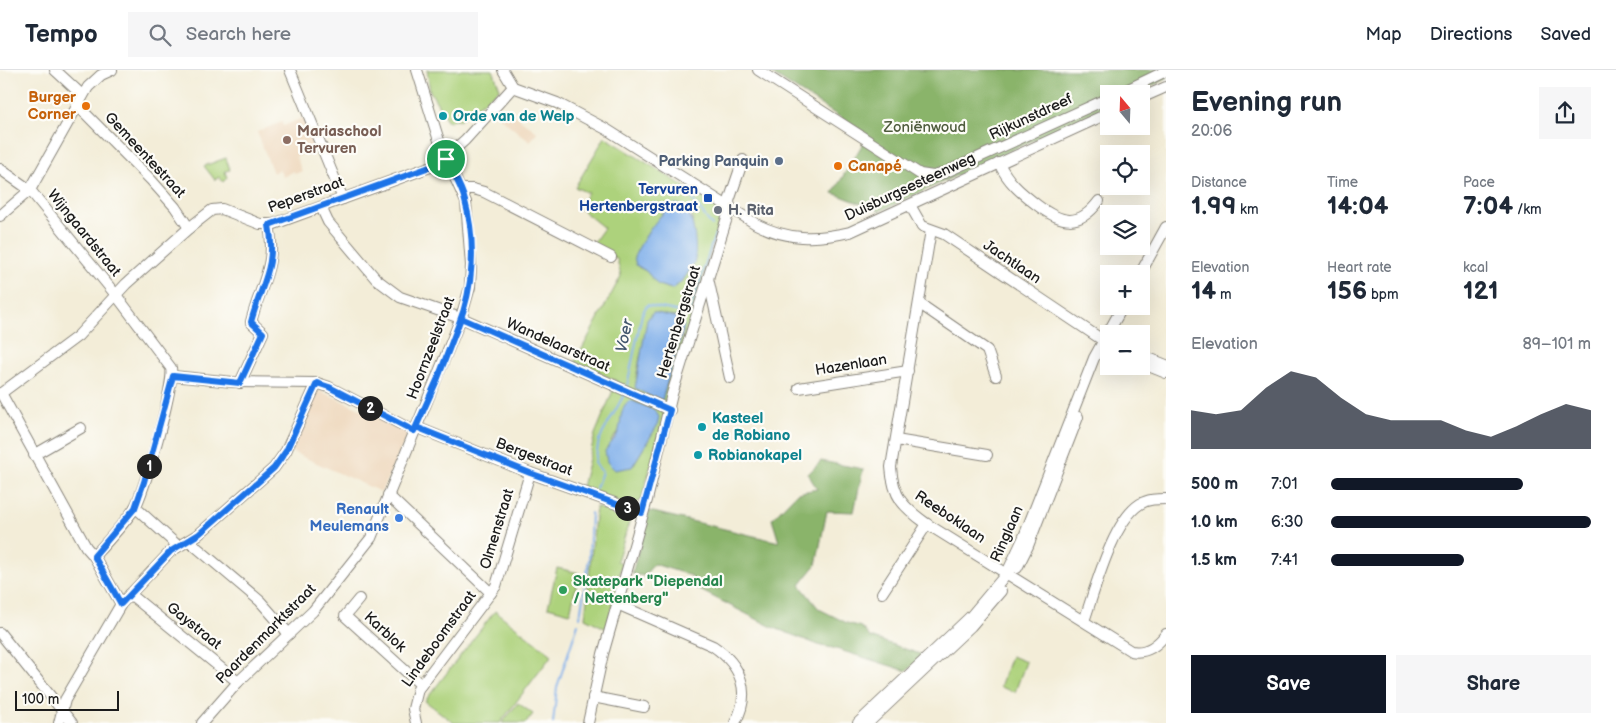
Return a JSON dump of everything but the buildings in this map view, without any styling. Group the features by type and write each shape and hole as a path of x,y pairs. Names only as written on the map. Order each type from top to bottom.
{"street":[{"name":"Gemeentestraat","path":"55,70 175,207 189,228"},
{"path":"0,216 30,190 80,100 98,78 112,70"},
{"path":"290,70 343,199"},
{"name":"Hoornzeelstraat","path":"415,429 438,378 461,318 471,278 471,247 466,202 446,159 417,70"},
{"path":"446,159 513,87 503,70"},
{"name":"Rijkunstdreef","path":"758,70 898,160 926,175 944,173 1100,102"},
{"path":"1138,85 1166,72"},
{"name":"Duisburgsesteenweg","path":"513,87 532,96 554,102 586,118 766,230 810,239 850,232 1100,117"},
{"path":"1150,94 1166,87"},
{"name":"Peperstraat","path":"0,393 78,336 116,295 189,228 212,210 220,209 260,224 269,225 438,164 446,159"},
{"name":"Hertenbergstraat","path":"588,723 617,604 670,410 672,394 743,160"},
{"path":"999,163 1016,189 1056,218 1067,220 1079,218 1091,211 1099,201"},
{"name":"Wijngaardstraat","path":"0,169 30,190 116,295 171,368 173,376"},
{"path":"461,189 473,189 484,192 611,257"},
{"name":"Jachtlaan","path":"910,205 922,226 944,234 1100,338"},
{"name":"Wandelaarstraat","path":"321,207 331,226 380,282 405,300 461,318 670,410"},
{"path":"240,383 263,333 251,322 272,261 272,239 269,225"},
{"path":"1145,265 1166,227"},
{"name":"Reeboklaan","path":"931,230 920,304 891,466 895,490 908,510 927,524 1010,574 1125,648 1137,652 1156,646 1166,634"},
{"path":"708,278 730,378"},
{"path":"920,304 987,350 996,376"},
{"name":"Ringlaan","path":"868,723 971,626 1010,574 1094,358 1100,351"},
{"path":"1150,359 1166,365"},
{"path":"1150,366 1166,373"},
{"name":"Hazenlaan","path":"799,388 908,371"},
{"path":"59,723 66,700 121,604 178,546 199,534 274,468 286,451 317,383 240,383 173,376 135,508 94,556"},
{"name":"Bergestraat","path":"317,383 415,429 642,513"},
{"path":"0,393 86,546 94,556 121,604"},
{"path":"34,455 81,428"},
{"name":"Paardenmarktstraat","path":"202,723 238,682 313,611 371,538 415,429"},
{"path":"896,440 987,455"},
{"name":"Olmenstraat","path":"491,593 496,586 530,473"},
{"name":"Lindeboomstraat","path":"388,495 491,593 421,686 414,700 416,723"},
{"path":"1084,621 1118,528 1140,504 1166,498"},
{"path":"135,508 178,546"},
{"path":"882,593 927,524"},
{"path":"189,541 260,601 290,634"},
{"name":"Ringlaan","path":"858,723 971,616 1010,574"},
{"name":"Gaystraat","path":"130,594 238,682"},
{"name":"Karblok","path":"358,599 345,616 421,686"},
{"path":"617,604 713,646 724,653 736,669 744,691 743,706 736,723"},
{"path":"0,633 72,723"},
{"path":"593,697 644,707"}],"shaded area":[{"path":"505,108 537,132 530,142 498,116"},
{"name":"Mariaschool Tervuren","path":"305,117 317,149 296,157 302,171 295,174 294,171 283,177 279,169 273,173 257,132 282,122 283,126"},
{"path":"318,390 408,431 381,492 290,451"}],"green space":[{"path":"427,70 493,70 500,89 458,121 457,118 448,122 430,91"},
{"name":"Zoniënwoud","path":"766,70 1166,70 1166,79 1150,86 1100,85 1100,109 880,211 833,193 868,135"},
{"path":"605,137 722,210 641,501 628,505 582,487 595,434 617,381 575,362 621,276 617,259 591,246 604,228 578,207 588,193 575,187","holes":["683,205 692,217 695,258 683,281 672,289 661,286 646,271 638,267 636,254 665,209","653,312 679,318 684,333 662,400 657,400 636,378","630,400 657,412 657,426 632,467 611,441 619,431"]},
{"path":"226,158 230,170 225,171 227,178 223,182 219,177 215,180 204,166"},
{"path":"821,461 863,469 854,512 827,511 816,565 800,585 819,609 847,623 861,627 870,637 923,655 907,671 821,646 772,627 692,586 692,576 654,564 644,576 632,574 649,511 779,542 772,519 797,493 817,489 808,474"},
{"path":"596,507 630,519 617,561 622,563 607,629 585,618"},
{"name":"Skatepark \"Diependal / Nettenberg\"","path":"557,568 579,573 570,613 548,607"},
{"path":"495,611 552,655 500,723 454,723 425,701"},
{"path":"1011,656 1026,662 1015,692 1000,687"},
{"path":"518,703 533,714 526,723 502,723"}],"water":[{"path":"676,204 682,206 687,211 690,218 695,236 695,253 694,262 689,271 672,289 658,285 646,271 636,265 634,257 646,235 658,219 670,207"},
{"path":"653,312 679,318 684,326 662,400 657,400 635,388 647,320"},
{"path":"630,400 655,410 659,417 657,426 632,467 615,470 607,462 605,451 618,432 622,411"}],"waterway":[{"name":"Voer","path":"685,189 712,226"},
{"name":"Voer","path":"627,386 642,314 647,305 685,313 690,311 715,234"},
{"name":"Voer","path":"596,488 602,472 595,463 599,440 625,393"},
{"name":"Voer","path":"580,617 589,559 591,513"},
{"name":"Voer","path":"553,723 557,687 578,624"}],"place":[{"name":"Burger Corner","path":"86,106"},
{"name":"Orde van de Welp","path":"443,116"},
{"name":"Mariaschool Tervuren","path":"287,140"},
{"name":"Parking Panquin","path":"779,161"},
{"name":"Canapé","path":"838,166"},
{"name":"Tervuren Hertenbergstraat","path":"708,198"},
{"name":"H. Rita","path":"718,210"},
{"name":"Kasteel de Robiano","path":"702,427"},
{"name":"Robianokapel","path":"698,455"},
{"name":"Renault Meulemans","path":"399,518"},
{"name":"Skatepark \"Diependal / Nettenberg\"","path":"563,590"}],"route":[{"path":"446,159 438,164 269,225 272,239 272,261 251,322 263,333 242,374 240,383 173,376 135,508 94,556 121,604 171,551 199,534 274,468 286,451 317,383 329,387 414,431 438,378 461,318 670,410 642,513 530,473 416,427 438,378 458,326 461,318 470,287 471,247 466,202 446,159"}]}
